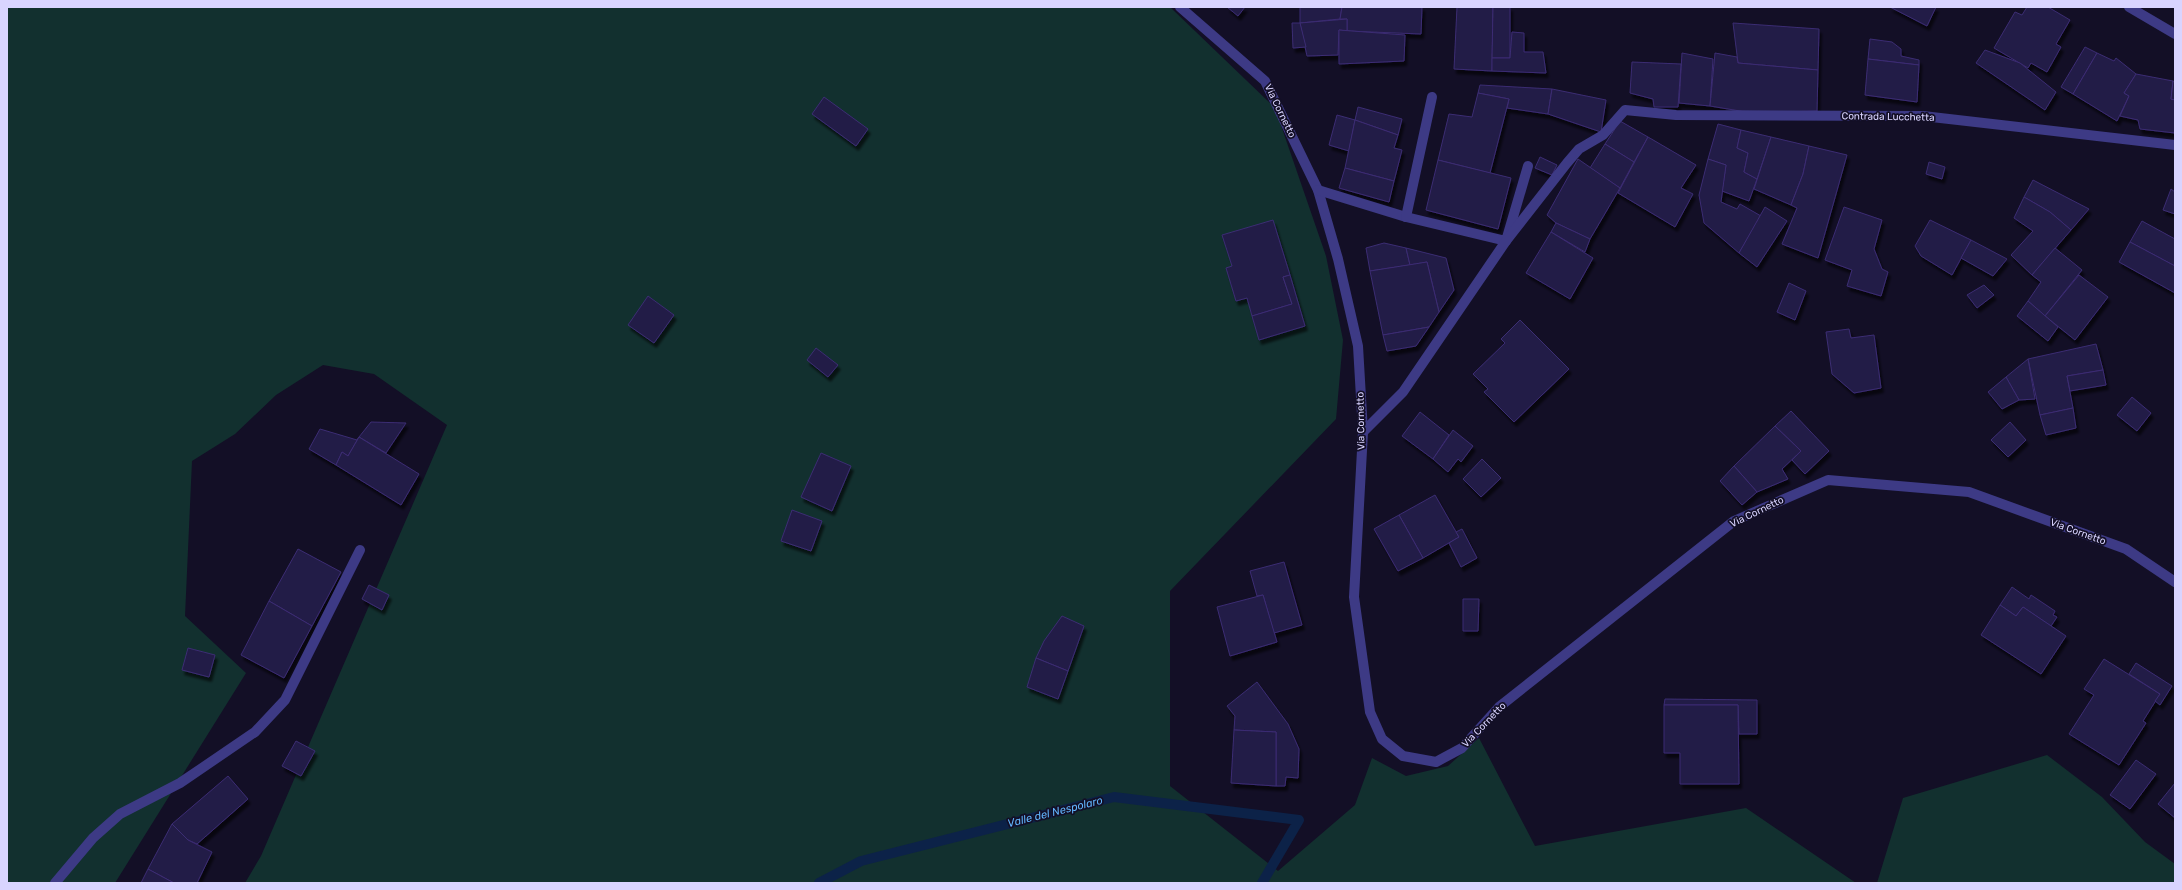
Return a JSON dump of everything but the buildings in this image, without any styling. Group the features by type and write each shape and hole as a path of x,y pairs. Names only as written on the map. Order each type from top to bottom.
{"street":[{"name":"Via Cornetto","path":"1180,7 1265,81 1318,190 1338,259 1358,346 1363,432 1354,597 1370,712 1382,740 1403,756 1436,762 1462,748 1499,707 1734,521 1828,480 1969,492 2126,549 2175,582"},
{"path":"2129,7 2175,34"},
{"path":"1406,217 1432,96"},
{"name":"Contrada Lucchetta","path":"1506,241 1579,149 1603,135 1625,110 1676,115 1923,116 2175,145"},
{"path":"1363,432 1403,392 1506,241 1528,166"},
{"path":"1318,190 1406,217 1506,241"},
{"path":"54,883 92,838 120,814 180,783 255,732 285,700 360,550"}],"green space":[{"path":"7,7 1170,7 1275,108 1326,256 1343,340 1336,419 1170,591 1170,786 1278,871 1355,805 1372,758 1406,776 1448,766 1479,738 1535,846 1746,808 1856,883 245,883 261,856 447,425 374,374 323,365 276,395 235,434 192,461 185,616 246,673 115,883 7,883"},
{"path":"2047,755 2102,797 2145,842 2175,864 2175,883 1877,883 1903,798"}],"waterway":[{"name":"Valle del Nespolaro","path":"819,883 861,861 1114,797 1299,820 1262,883"}]}
